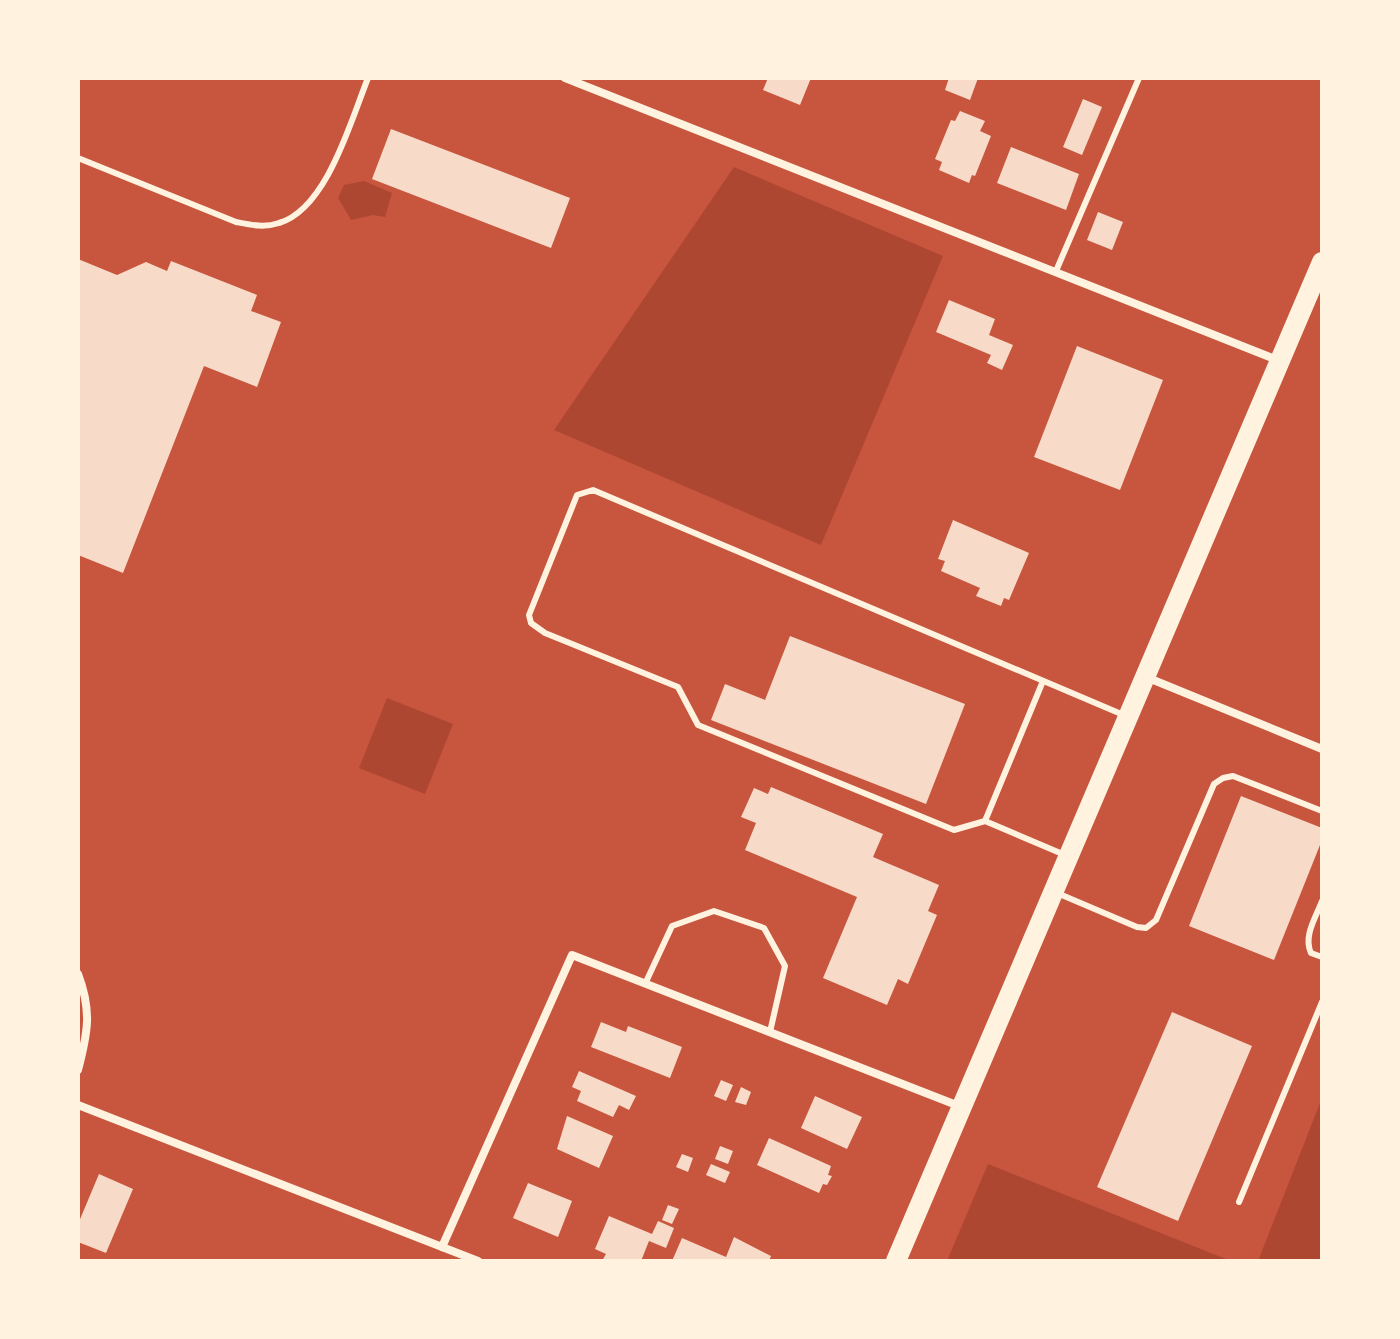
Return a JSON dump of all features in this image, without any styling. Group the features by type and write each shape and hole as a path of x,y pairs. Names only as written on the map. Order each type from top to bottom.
{"main road":[{"path":"896,1261 1322,262"}],"street":[{"path":"565,78 1281,361"},
{"path":"1146,677 1322,749"},
{"path":"442,1247 572,955 962,1107"},
{"path":"78,974 87,999 87,1038 78,1070"},
{"path":"78,1105 478,1261"}],"lane":[{"path":"78,158 236,222 261,226 281,223 301,211 316,196 328,177 368,78"},
{"path":"1056,271 1139,78"},
{"path":"1069,857 985,821 954,830 698,725 678,687 545,633 531,623 529,615 577,495 593,490 1129,718"},
{"path":"985,821 1043,681"},
{"path":"1054,892 1146,928 1156,920 1214,784 1223,778 1233,776 1322,811"},
{"path":"1322,901 1307,946 1311,953 1322,957"},
{"path":"645,984 672,926 714,911 764,928 785,966 770,1032"},
{"path":"1239,1202 1322,1002"}],"shaded area":[{"path":"734,167 943,256 821,545 554,430"},
{"path":"364,181 392,193 385,217 373,215 351,220 338,198 344,185"},
{"path":"387,698 453,724 425,794 359,768"},
{"path":"1322,1098 1322,1261 1258,1261"},
{"path":"988,1164 1231,1261 947,1261"}],"building":[{"path":"768,78 811,78 800,105 763,90"},
{"path":"949,78 978,78 970,100 945,90"},
{"path":"1083,99 1102,107 1082,155 1063,147"},
{"path":"960,111 985,121 980,131 991,136 975,176 972,175 969,183 939,170 942,162 935,159 951,120 955,121"},
{"path":"391,129 570,198 551,248 372,179"},
{"path":"1011,147 1079,174 1066,210 997,183"},
{"path":"1098,212 1123,222 1112,250 1087,240"},
{"path":"78,259 117,275 146,262 167,271 171,261 257,295 251,311 281,322 257,387 204,366 123,573 78,555"},
{"path":"949,300 995,319 989,335 1013,345 1002,370 987,363 991,355 936,332"},
{"path":"1077,346 1163,380 1120,490 1034,457"},
{"path":"953,520 1029,553 1009,600 1004,598 1001,606 976,596 980,588 941,571 945,561 938,559"},
{"path":"790,636 965,704 926,804 711,720 725,684 765,700"},
{"path":"771,787 883,834 873,857 939,885 928,911 937,915 908,984 898,979 887,1005 823,978 857,897 745,850 756,823 741,817 754,788 768,794"},
{"path":"1241,796 1322,828 1322,840 1274,960 1189,926"},
{"path":"1172,1012 1252,1046 1178,1221 1097,1187"},
{"path":"601,1022 626,1032 628,1026 682,1047 670,1078 591,1047"},
{"path":"579,1071 636,1096 629,1110 619,1105 613,1117 577,1101 581,1091 572,1087"},
{"path":"721,1080 733,1085 726,1101 714,1096"},
{"path":"741,1087 751,1092 746,1105 735,1102"},
{"path":"815,1096 862,1117 847,1149 801,1128"},
{"path":"567,1116 613,1136 599,1168 557,1149"},
{"path":"769,1138 831,1166 828,1175 832,1176 827,1185 823,1184 819,1193 757,1165"},
{"path":"720,1146 733,1151 728,1164 715,1159"},
{"path":"682,1154 693,1158 688,1172 676,1167"},
{"path":"711,1164 730,1172 725,1183 706,1175"},
{"path":"99,1174 133,1189 106,1253 78,1242 78,1224"},
{"path":"528,1183 572,1201 558,1237 513,1218"},
{"path":"668,1205 679,1209 672,1224 662,1220"},
{"path":"609,1216 652,1234 658,1221 674,1228 666,1248 649,1241 641,1261 602,1261 606,1254 595,1249"},
{"path":"734,1237 771,1256 769,1261 672,1261 682,1238 726,1257"}]}
